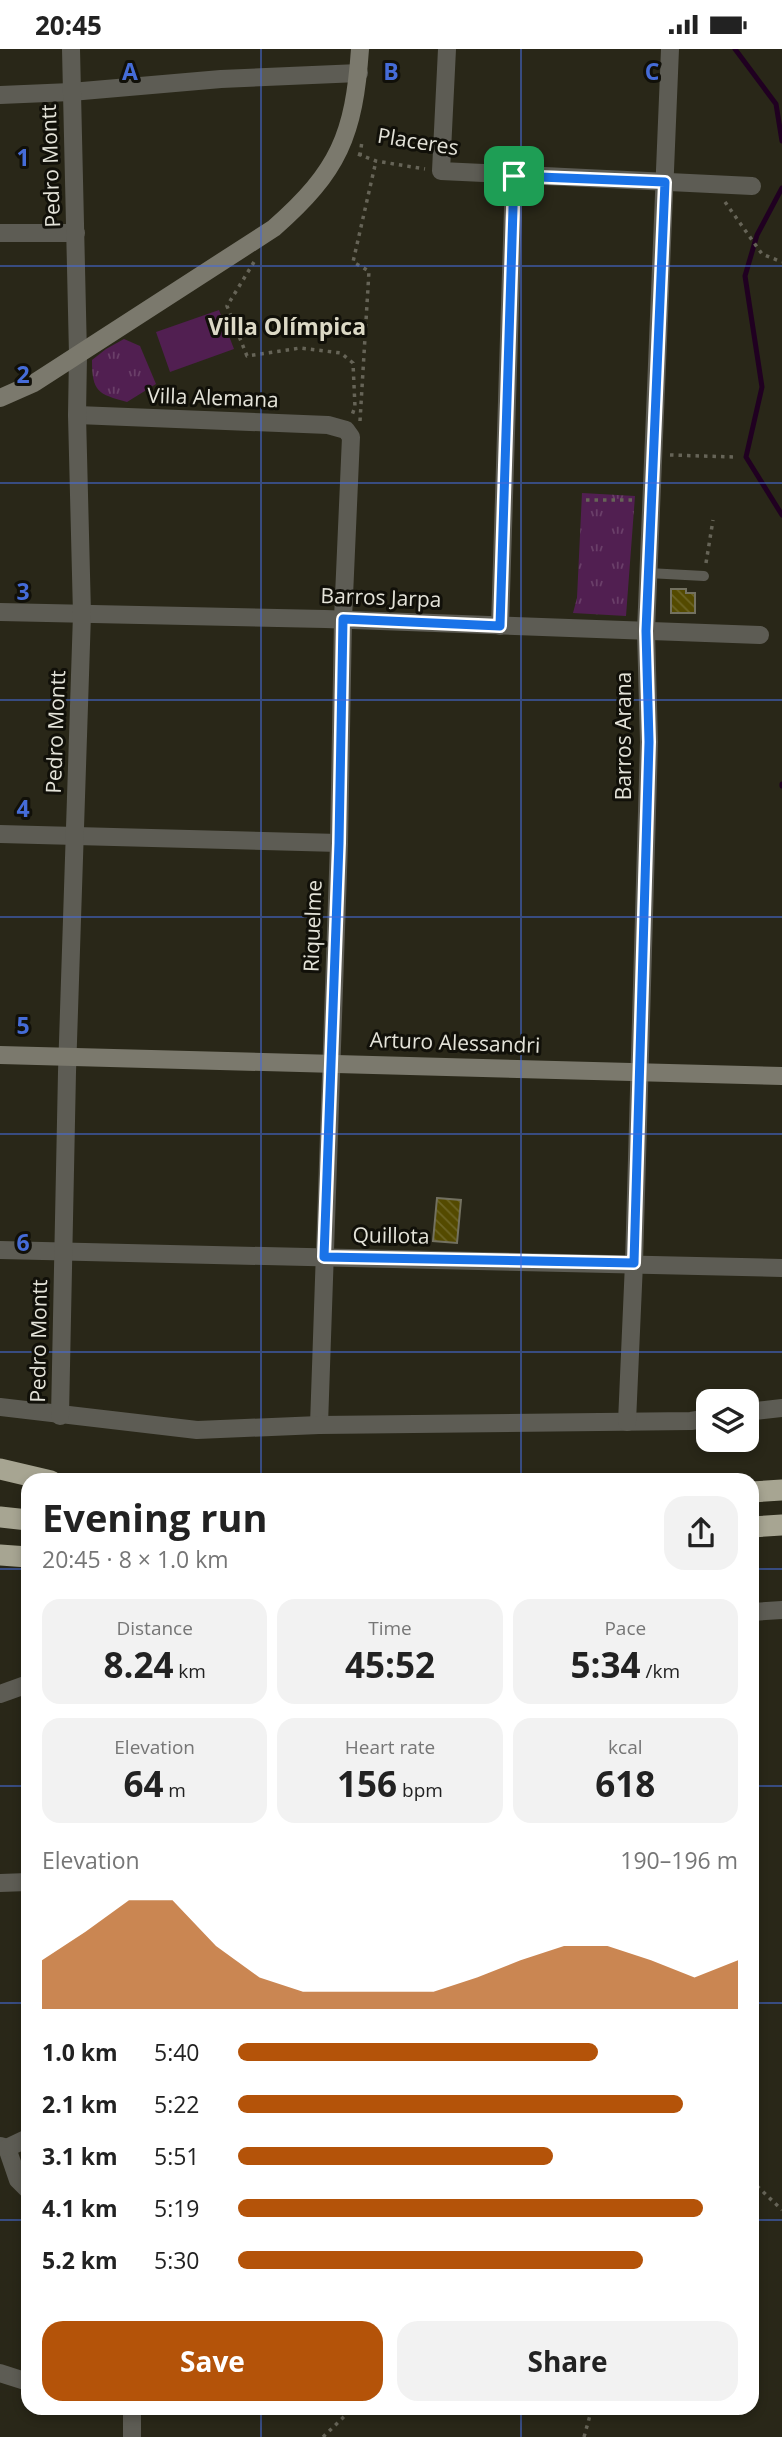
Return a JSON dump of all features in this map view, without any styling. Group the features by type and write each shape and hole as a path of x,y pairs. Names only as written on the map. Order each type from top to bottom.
{"highway":[{"path":"0,1469 21,1474"},
{"path":"759,1492 782,1490"},
{"path":"0,1517 21,1519"},
{"path":"759,1527 782,1525"},
{"path":"0,1555 21,1556"}],"main road":[{"path":"0,398 34,383 78,355 274,228 305,201 328,172 350,125 359,73 360,49"},
{"name":"Arturo Alessandri","path":"0,1055 782,1076"}],"street":[{"name":"Pedro Montt","path":"60,1416 67,1056 82,614 71,49"},
{"path":"441,171 447,49"},
{"name":"Barros Arana","path":"627,1422 649,742 646,631 670,49"},
{"path":"0,95 71,92 220,79 359,73"},
{"name":"Placeres","path":"441,171 752,186"},
{"path":"500,626 514,176"},
{"path":"0,233 76,233"},
{"name":"Villa Alemana","path":"77,415 328,425 346,430"},
{"name":"Riquelme","path":"318,1425 351,437 346,430"},
{"name":"Barros Jarpa","path":"0,612 343,619 760,635"},
{"path":"0,834 339,843"},
{"name":"Quillota","path":"0,1250 782,1268"},
{"path":"0,1407 197,1430 318,1425 696,1420"},
{"path":"759,1411 782,1408"},
{"path":"759,1612 782,1611"},
{"path":"0,1694 21,1686"},
{"path":"0,1883 21,1882"},
{"path":"21,2141 4,2147 21,2183"},
{"path":"0,2373 21,2380"},
{"path":"132,2415 132,2437"}],"lane":[{"path":"648,573 704,576"}],"path":[{"name":"Placeres","path":"343,143 360,156 376,161 441,171"},
{"path":"346,430 361,421 369,271 353,262 376,161"},
{"path":"723,185 725,204 762,254 782,262"},
{"path":"254,262 227,306 247,356 300,348 341,353 354,363 355,407 346,430"},
{"path":"654,455 735,457"},
{"path":"586,500 652,500"},
{"path":"704,576 713,520"},
{"path":"759,2188 782,2210"},
{"path":"323,2437 345,2415"},
{"path":"583,2437 590,2415"}],"green space":[{"path":"219,310 234,349 170,372 156,332"},
{"path":"124,339 140,346 156,384 127,402 103,394 95,385 92,371 92,360"},
{"path":"582,493 635,496 626,616 573,613 577,598"}],"building":[{"path":"671,589 686,589 686,593 695,593 695,613 671,613"},
{"path":"437,1198 461,1200 457,1243 433,1241"}],"waterway":[{"path":"735,49 776,104 782,141"},
{"path":"782,188 757,235 745,276 762,387 746,457 782,515"}],"district":[{"name":"Villa Olímpica","path":"287,327"}],"route":[{"path":"514,176 665,182 646,631 649,742 634,1263 324,1257 339,843 343,619 500,626 514,176"}]}
